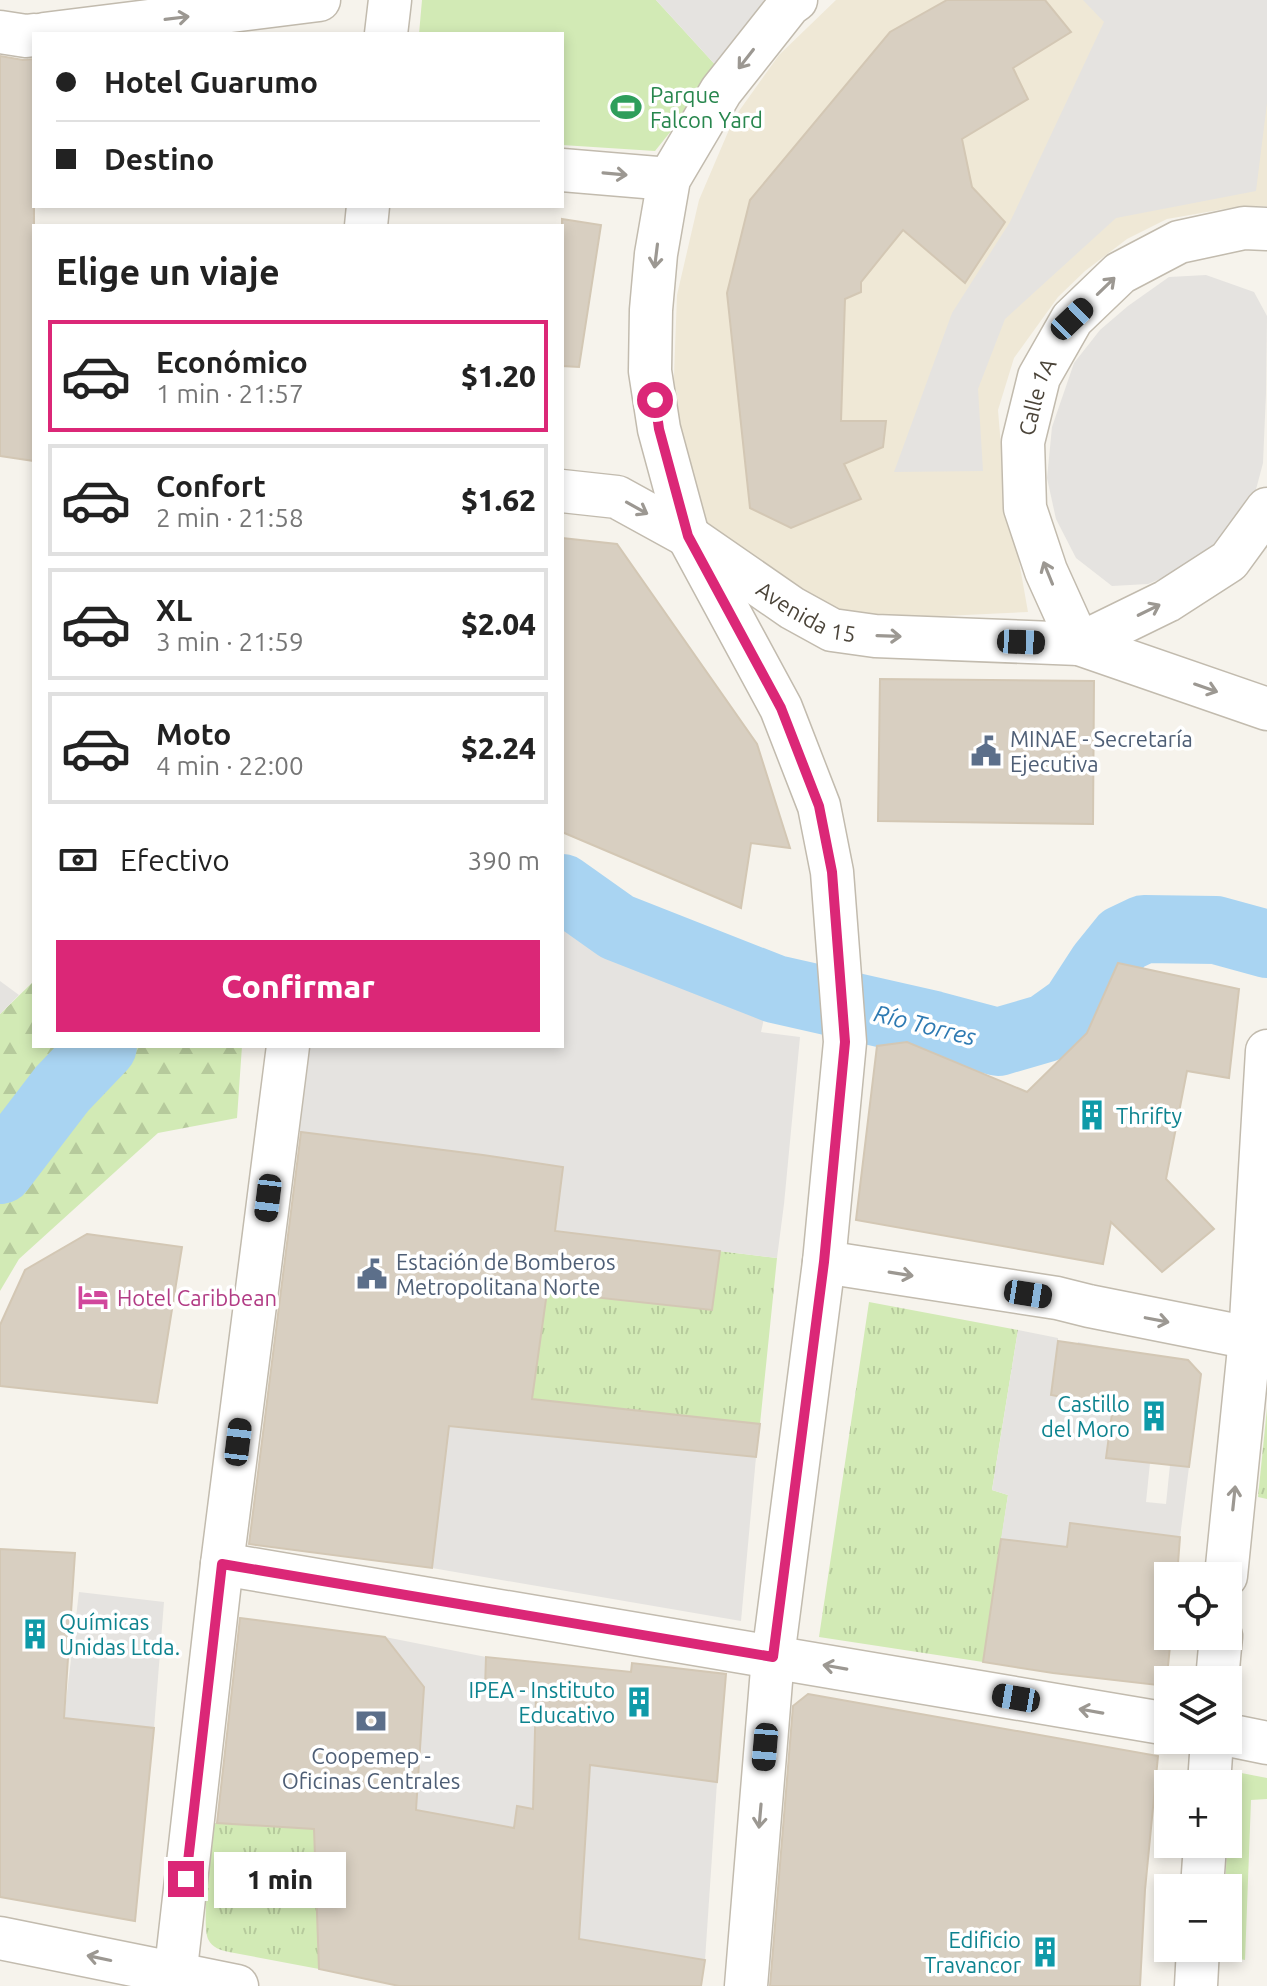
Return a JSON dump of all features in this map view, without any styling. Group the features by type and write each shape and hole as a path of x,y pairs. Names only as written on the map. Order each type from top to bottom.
{"street":[{"path":"60,32 319,0"},
{"path":"386,32 390,0"},
{"path":"746,1986 773,1657 824,1262 845,1042 832,872 819,806 781,708 688,536 659,429 650,371 651,310 656,254 669,179 721,91 796,0"},
{"path":"0,32 32,35"},
{"path":"564,170 669,179"},
{"name":"Calle 1A","path":"1079,644 1046,571 1025,508 1023,442 1039,377 1072,319 1120,273 1179,242 1244,228 1267,229"},
{"name":"Avenida 15","path":"564,491 617,497 688,536 792,608 832,630 875,636 1079,644 1267,709"},
{"name":"Avenida 15","path":"1079,644 1167,601 1229,561 1267,509"},
{"path":"175,1980 222,1564 288,1048"},
{"path":"1228,1562 1258,1343 1267,1051"},
{"path":"824,1262 1057,1298 1258,1343"},
{"path":"222,1564 1154,1722"},
{"path":"1242,1738 1267,1743"},
{"path":"0,1938 175,1980 237,1986"},
{"path":"1196,1986 1197,1962"}],"shaded area":[{"path":"656,0 775,0 720,70"},
{"path":"836,0 1267,0 1267,206 1236,207 1167,219 1127,239 1085,271 1058,297 1014,358 998,410 1003,471 1028,612 838,621 704,529 673,402 677,295 699,200 734,118 779,55"},
{"path":"1083,0 1267,0 1267,103 1256,191 1116,218 1005,319 978,389 983,471 894,472 952,313 1010,222 1104,22"},
{"path":"1206,275 1254,292 1267,316 1263,463 1254,497 1202,561 1148,584 1112,586 1076,558 1056,519 1047,478 1052,427 1074,363 1100,330 1169,277"},
{"path":"564,923 596,942 767,1005 761,1032 800,1037 777,1258 555,1231 562,1167 293,1131 304,1048 564,1048"},
{"path":"0,981 19,995 0,1014"},
{"path":"1018,1330 1058,1338 1051,1395 1069,1398 1078,1342 1120,1350 1106,1458 1150,1463 1146,1502 1166,1504 1170,1465 1189,1467 1180,1537 1070,1523 1067,1547 1001,1539 1008,1495 992,1490"},
{"path":"449,1426 756,1457 741,1621 432,1568"},
{"path":"79,1592 164,1602 154,1728 64,1718"},
{"path":"385,1637 486,1657 485,1688 536,1692 533,1809 517,1807 514,1828 416,1810 424,1687"},
{"path":"590,1765 717,1782 705,1960 579,1939"}],"green space":[{"name":"Parque Falcon Yard","path":"422,0 656,0 720,70 655,151 564,145 564,32 419,32"},
{"path":"32,983 32,1048 242,1048 237,1118 158,1133 19,1259 0,1291 0,1014"},
{"path":"720,1251 777,1258 760,1424 532,1399 547,1292 711,1310"},
{"path":"869,1302 1018,1330 992,1490 1008,1495 983,1662 819,1637"},
{"path":"1267,1408 1267,1499 1258,1497"},
{"path":"1242,1773 1267,1778 1267,1799 1251,1800 1245,1960 1242,1960 1242,1874 1226,1874 1227,1858 1242,1858"},
{"path":"214,1823 314,1829 319,1969 229,1952 210,1942 206,1917"}],"building":[{"path":"947,0 1045,0 1071,32 1013,68 1028,99 962,139 972,187 1005,222 965,283 903,230 861,282 861,292 845,299 841,421 886,421 883,447 844,464 861,499 791,528 750,508 727,293 750,200 890,32"},
{"path":"0,56 32,59 34,224 32,461 0,456"},
{"path":"562,219 601,225 579,367 564,366"},
{"path":"564,538 617,544 757,744 790,848 751,843 741,908 564,833"},
{"name":"MINAE - Secretaría Ejecutiva","path":"880,679 1094,681 1093,824 878,821"},
{"name":"Thrifty","path":"1118,963 1239,989 1229,1078 1187,1071 1166,1179 1214,1229 1162,1272 1111,1222 1103,1264 856,1220 877,1046 907,1042 1027,1092 1087,1033"},
{"name":"Estación de Bomberos Metropolitana Norte","path":"301,1132 563,1167 555,1231 720,1251 712,1310 547,1292 532,1399 760,1424 756,1457 449,1426 432,1568 249,1544"},
{"name":"Hotel Caribbean","path":"87,1234 182,1247 157,1403 0,1386 0,1325 25,1270"},
{"name":"Castillo del Moro","path":"1058,1341 1188,1360 1201,1374 1189,1467 1106,1458 1113,1406 1051,1395"},
{"path":"1070,1523 1180,1537 1178,1562 1154,1562 1154,1650 1170,1650 1168,1666 1154,1666 1154,1685 983,1662 1001,1539 1067,1547"},
{"path":"0,1549 75,1553 64,1718 154,1728 135,1921 0,1897"},
{"path":"240,1618 385,1637 424,1687 416,1810 514,1828 517,1806 533,1809 536,1692 485,1688 486,1657 631,1672 632,1663 726,1674 717,1782 590,1765 579,1939 705,1960 701,1986 399,1986 319,1969 314,1829 217,1823"},
{"path":"808,1694 1158,1756 1157,1770 1154,1770 1140,1986 770,1986 793,1706"}],"waterway":[{"name":"Río Torres","path":"564,889 617,927 775,989 998,1042 1046,1028 1074,1008 1123,939 1144,929 1216,930 1267,944"},
{"path":"0,1170 62,1089 101,1048"}],"place":[{"name":"Parque Falcon Yard","path":"626,107"},
{"name":"MINAE - Secretaría Ejecutiva","path":"986,751"},
{"name":"Thrifty","path":"1092,1115"},
{"name":"Estación de Bomberos Metropolitana Norte","path":"372,1274"},
{"name":"Hotel Caribbean","path":"93,1297"},
{"name":"Castillo del Moro","path":"1154,1416"},
{"name":"Químicas Unidas Ltda.","path":"35,1634"},
{"name":"IPEA - Instituto Educativo","path":"639,1702"},
{"name":"Coopemep - Oficinas Centrales","path":"371,1721"},
{"name":"Edificio Travancor","path":"1045,1952"}],"route":[{"path":"186,1879 222,1564 773,1657 824,1262 845,1042 832,872 819,806 781,708 688,536 659,429 655,400"}]}
